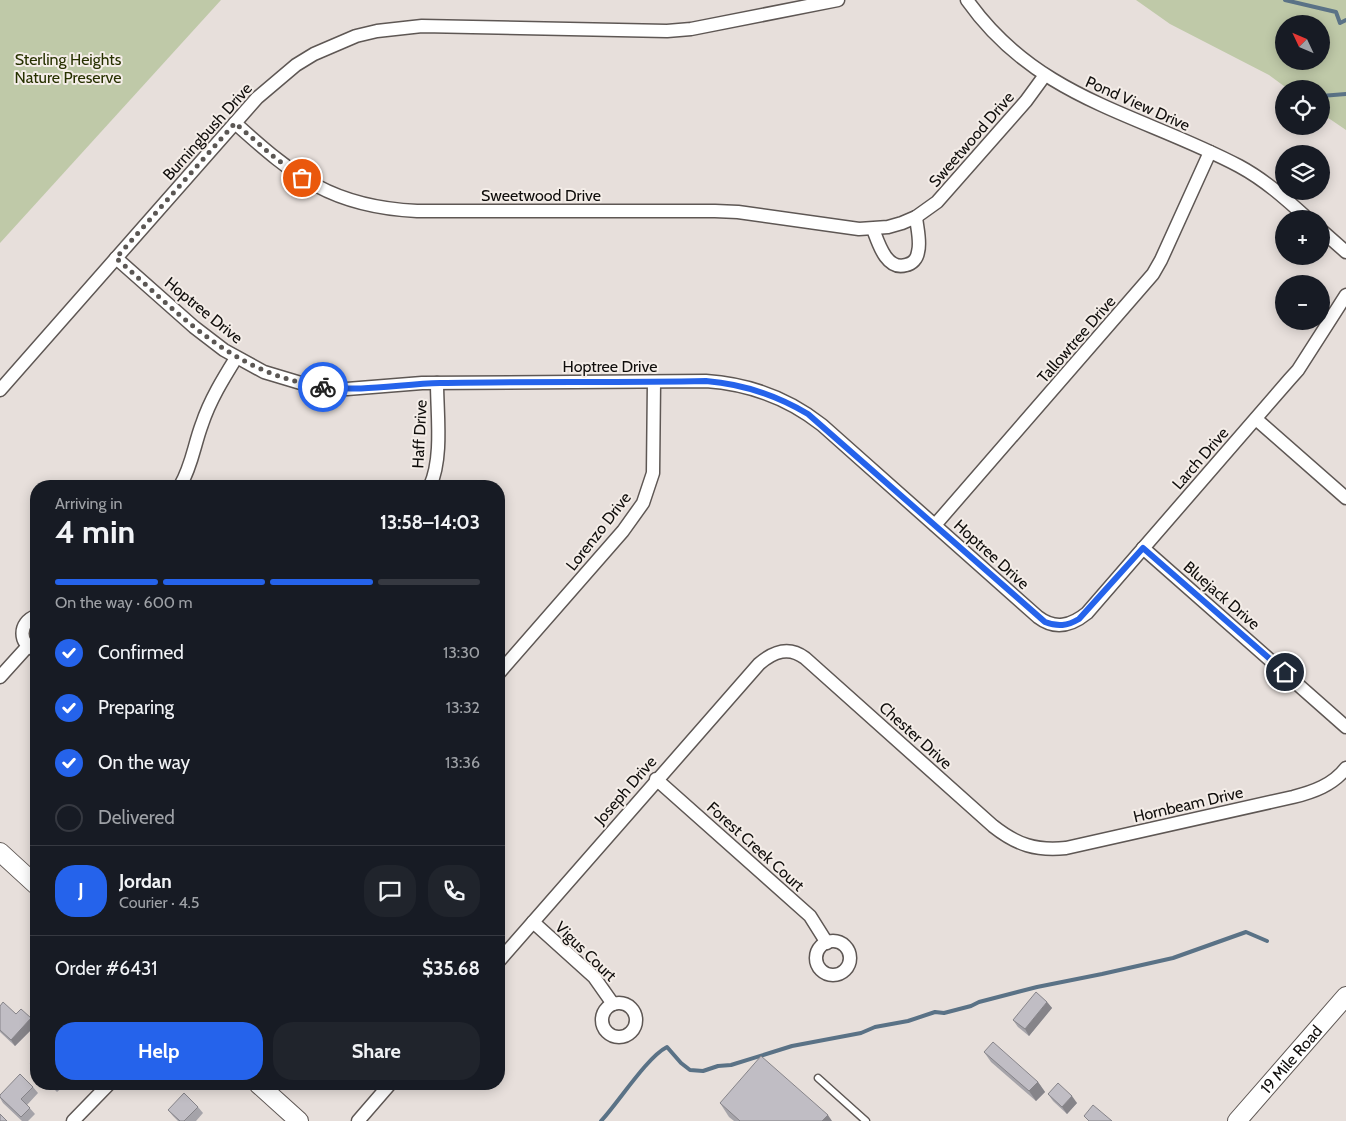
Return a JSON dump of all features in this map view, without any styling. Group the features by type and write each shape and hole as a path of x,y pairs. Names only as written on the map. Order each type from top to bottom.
{"main road":[{"path":"0,852 30,880"},
{"name":"19 Mile Road","path":"1237,1121 1346,996"},
{"path":"265,1090 299,1121"}],"street":[{"name":"Burningbush Drive","path":"2,384 257,98 296,65 335,44 377,31 422,26 667,31 717,25 838,0"},
{"name":"Pond View Drive","path":"967,0 1006,45 1045,75 1088,100 1210,152 1256,176 1298,210"},
{"name":"Sweetwood Drive","path":"235,123 288,168 317,187 364,205 398,210 722,211 859,229 872,229 888,227 916,217 937,202 1026,101 1045,75"},
{"name":"Tallowtree Drive","path":"935,525 1153,274 1210,152"},
{"path":"872,229 888,260 895,265 903,266 910,264 916,259 919,251 916,217"},
{"path":"1330,238 1346,252"},
{"name":"Hoptree Drive","path":"116,258 211,341 236,358 264,372 284,379 326,388 356,389 437,383 654,382 724,383 763,392 808,414 1038,617 1045,622 1061,626"},
{"name":"Larch Drive","path":"1061,626 1071,624 1087,612 1256,419 1298,370 1346,295"},
{"path":"183,480 192,462 201,425 208,408 236,358"},
{"name":"Lorenzo Drive","path":"505,666 623,531 643,503 653,472 654,382"},
{"name":"Haff Drive","path":"432,480 438,453 437,383"},
{"path":"1256,419 1346,498"},
{"name":"Bluejack Drive","path":"1143,548 1346,727"},
{"path":"30,619 23,627 23,638 30,646"},
{"path":"0,677 30,650"},
{"name":"Joseph Drive","path":"505,954 656,779 759,664 774,653 783,650"},
{"name":"Chester Drive","path":"783,650 791,650 805,658 993,826 1028,846"},
{"name":"Hornbeam Drive","path":"1028,846 1046,849 1066,848 1293,797 1321,788 1346,768"},
{"name":"Forest Creek Court","path":"656,779 810,916 827,943"},
{"name":"Vigus Court","path":"533,922 594,977 613,1004"},
{"path":"73,1121 103,1090"},
{"path":"358,1121 385,1090"}],"lane":[{"path":"818,1078 866,1121"}],"green space":[{"name":"Sterling Heights Nature Preserve","path":"0,0 221,0 0,243"},
{"path":"1136,0 1346,0 1346,130 1330,119 1330,80 1276,80 1170,24"}],"building":[{"path":"1036,992 1047,1002 1025,1029 1013,1020"},
{"path":"3,1002 16,1014 21,1009 30,1017 11,1040 0,1030 0,1006"},
{"path":"993,1042 1038,1082 1029,1091 984,1052"},
{"path":"761,1056 828,1115 822,1121 740,1121 720,1103"},
{"path":"20,1074 30,1084 30,1090 21,1099 30,1108 21,1117 0,1095"},
{"path":"1058,1083 1072,1096 1062,1107 1048,1094"},
{"path":"184,1093 198,1107 184,1121 180,1121 168,1110"},
{"path":"1093,1105 1112,1121 1089,1121 1084,1116"},
{"path":"0,1114 7,1121 0,1121"}],"waterway":[{"path":"1285,0 1336,12 1340,23 1346,20"},
{"path":"1330,95 1346,94"},
{"path":"601,1121 642,1070 659,1052 667,1047 690,1070 703,1071 718,1066 731,1065 792,1046 861,1033 875,1027 908,1021 935,1012 944,1013 1037,987 1173,958 1246,932 1267,941"}],"way so far":[{"path":"302,178 274,157 235,123 116,258 211,341 236,358 264,372 284,379 323,387"}],"route":[{"path":"323,387 347,389 406,384 706,381 744,386 777,397 808,414 1045,622 1061,626 1071,624 1079,619 1143,548 1285,672"}]}
